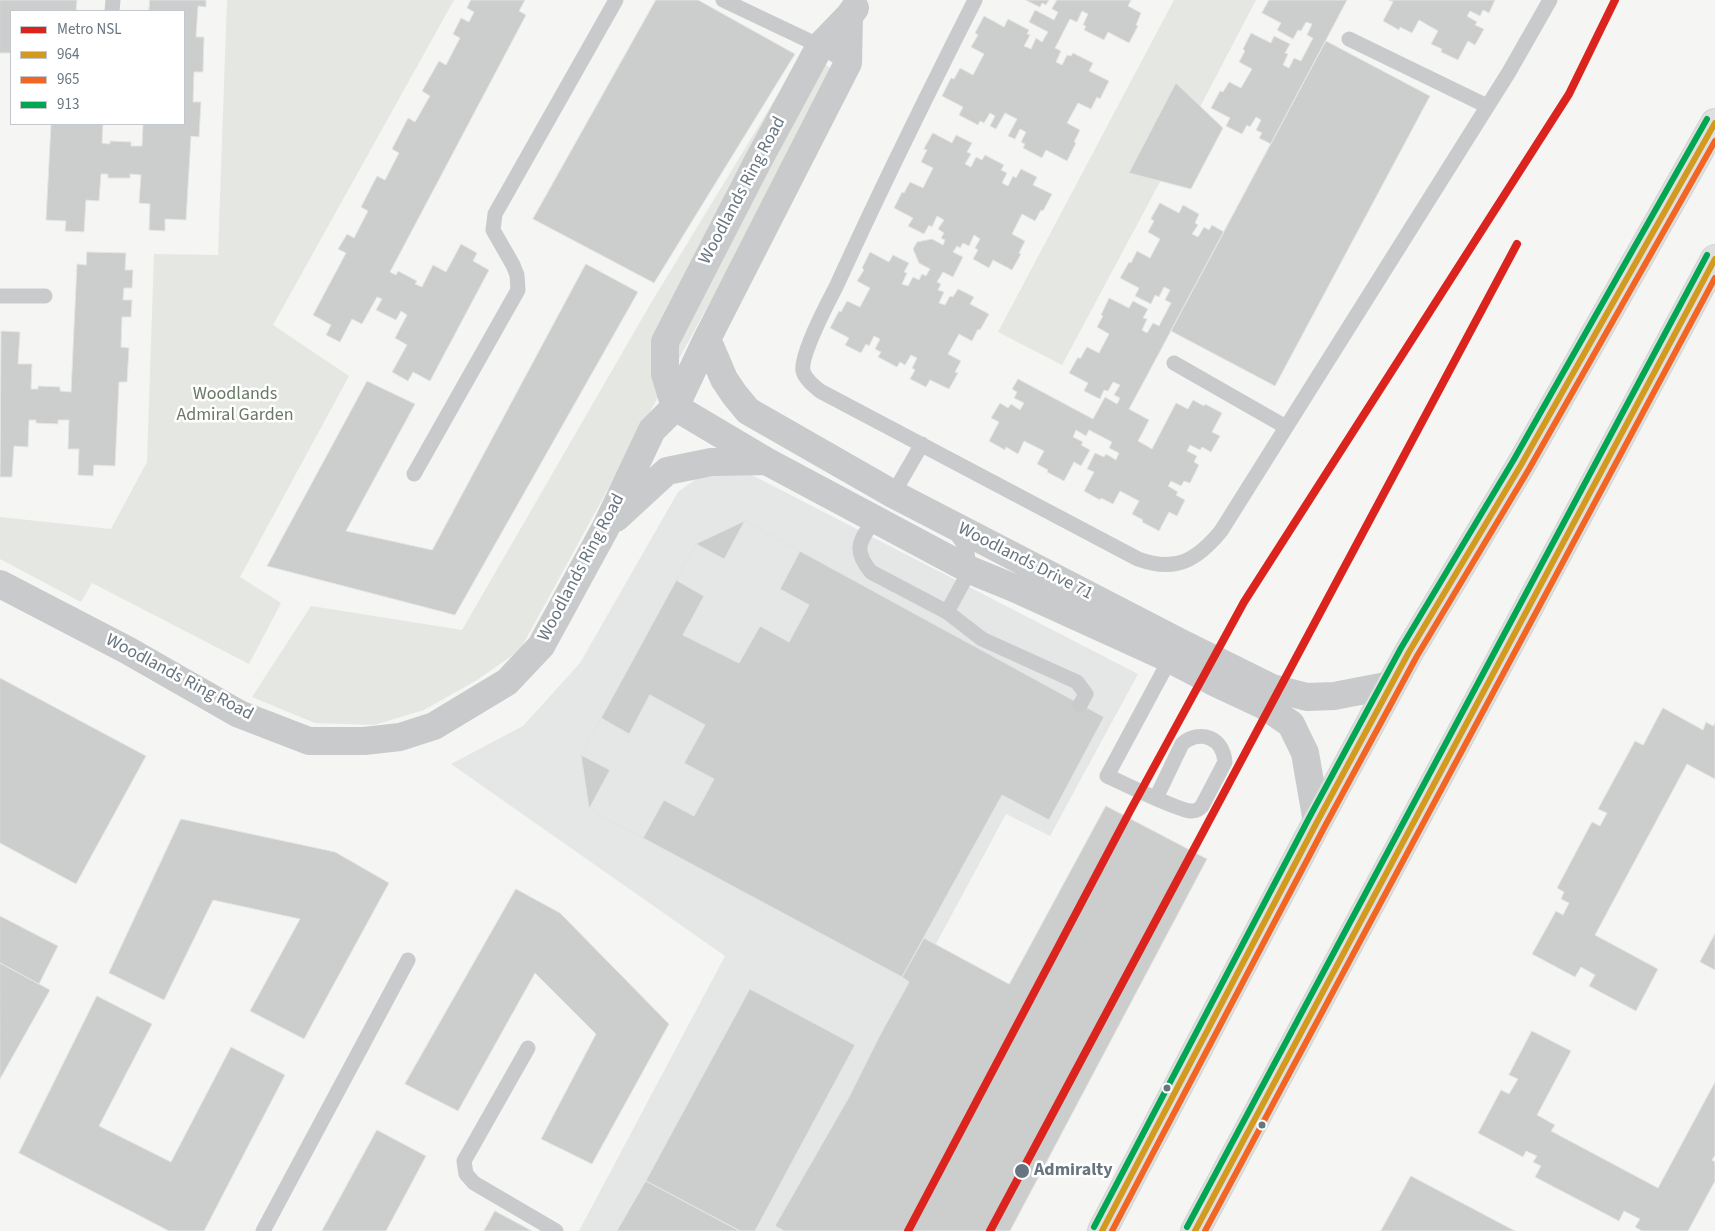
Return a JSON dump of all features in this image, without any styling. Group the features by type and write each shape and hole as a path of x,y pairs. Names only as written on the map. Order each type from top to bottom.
{"main road":[{"path":"1102,1231 1391,685 1521,465 1715,123"},
{"path":"1195,1231 1715,259"}],"street":[{"name":"Woodlands Ring Road","path":"675,407 665,374 665,342 757,163 820,46 854,8"},
{"name":"Woodlands Ring Road","path":"0,584 127,650 239,714 309,741 400,738 434,726 506,682 541,646 606,527 652,430 675,407 707,339 848,63 854,8"},
{"name":"Woodlands Drive 71","path":"707,339 724,379 748,411 893,494 1181,643 1272,688 1307,697 1334,696 1391,685"},
{"name":"Woodlands Drive 71","path":"675,407 766,461 970,570 1170,659 1263,705 1291,724 1305,753 1317,822"},
{"name":"Woodlands Drive 71","path":"606,527 667,471 711,462 766,461"}],"lane":[{"path":"414,474 518,290 517,274 493,230 494,214 616,0"},
{"path":"723,0 820,46 848,63"},
{"path":"975,0 874,202 814,333 805,357 803,371 809,381 820,391 1138,559 1154,565 1172,566 1191,558 1208,547 1221,531 1509,72 1550,0"},
{"path":"1349,39 1487,106"},
{"path":"0,296 45,296"},
{"path":"1174,363 1286,427"},
{"path":"893,494 922,444"},
{"path":"875,519 862,538 860,555 864,564 871,572 947,612 982,639 1078,682 1086,694 1080,705"},
{"path":"943,519 959,535 966,548 970,570 947,612"},
{"path":"1156,798 1182,744 1190,738 1198,736 1210,738 1219,745 1224,754 1224,762 1202,806 1199,810 1191,812 1156,798 1107,776 1170,659"},
{"path":"263,1231 408,960"},
{"path":"528,1048 464,1161 466,1174 474,1183 556,1231"}],"shaded area":[{"path":"715,465 750,474 1138,674 1050,836 1006,814 903,1005 776,1226 784,1231 579,1231 725,956 451,764 523,726 580,663 678,492"}],"green space":[{"name":"Woodlands Admiral Garden","path":"227,0 454,0 273,325 349,376 240,577 281,603 249,664 92,583 81,602 0,559 0,517 111,529 147,462 154,254 218,255"},
{"path":"1174,0 1256,0 1200,107 1176,83 1129,172 1161,180 1062,365 998,332"},
{"path":"803,53 836,71 520,650 477,680 424,710 374,725 315,723 252,697 311,606 462,630 651,303"}],"building":[{"path":"0,0 77,0 76,10 10,10 10,53 0,53"},
{"path":"150,0 206,0 206,7 198,6 196,37 204,37 203,72 194,72 193,102 201,102 199,137 191,136 186,220 165,219 165,231 149,230 150,204 139,203 141,175 130,174 130,178 108,178 108,174 101,174 99,201 86,200 84,232 65,231 66,221 46,220 51,125 103,125 102,143 110,144 110,141 131,142 131,146 142,146 143,125 185,125 185,10 149,10"},
{"path":"471,0 525,0 519,11 526,15 390,272 396,275 398,271 417,281 415,284 422,287 433,265 446,272 461,244 477,253 473,261 489,270 430,381 413,372 408,381 392,372 407,345 395,338 407,315 401,311 396,320 376,310 382,299 377,297 362,324 352,319 340,342 326,335 331,325 313,315 346,253 338,249 347,234 354,238 368,211 361,207 377,176 385,180 399,153 392,149 408,118 415,122 430,96 422,91 439,61 446,65 460,38 453,34 461,18 469,22 474,12 467,8"},
{"path":"656,0 698,0 795,54 654,283 533,219"},
{"path":"1026,0 1049,0 1046,5 1042,3 1040,7"},
{"path":"1057,0 1131,0 1128,6 1141,13 1136,25 1138,26 1129,43 1108,32 1104,40 1084,30 1086,26 1083,25 1088,14 1082,11 1077,22 1070,19 1055,48 1061,51 1056,62 1062,65 1067,55 1071,56 1073,53 1093,63 1089,71 1109,81 1100,99 1097,97 1091,109 1078,103 1067,123 1080,130 1067,161 1046,150 1042,158 1023,148 1025,144 1021,142 1026,132 1020,129 1015,139 1008,136 1017,119 1005,113 996,129 990,126 995,116 990,113 984,123 980,121 978,125 959,115 963,107 942,96 951,78 954,79 960,68 973,75 984,54 971,47 978,35 975,33 984,16 1004,27 1008,19 1029,30 1027,34 1030,35 1024,46 1031,49 1036,38 1042,42 1048,32 1029,22 1035,10 1054,20 1058,12 1052,9"},
{"path":"1269,0 1347,0 1271,144 1259,138 1262,133 1256,130 1261,120 1256,117 1250,127 1247,125 1242,134 1226,126 1230,118 1211,108 1220,91 1223,92 1229,82 1241,88 1252,69 1239,62 1251,33 1271,43 1274,36 1290,44 1285,53 1288,54 1283,65 1289,68 1294,58 1301,61 1313,38 1307,35 1312,24 1306,22 1293,39 1277,30 1281,23 1262,13"},
{"path":"1389,0 1495,0 1489,13 1483,10 1480,16 1470,11 1467,16 1477,22 1475,25 1484,29 1475,45 1468,41 1458,60 1441,52 1442,49 1431,44 1438,31 1419,20 1412,33 1400,27 1399,30 1383,21 1393,2"},
{"path":"1326,41 1430,96 1275,386 1171,331"},
{"path":"1176,83 1223,128 1191,189 1129,173"},
{"path":"933,133 952,143 956,135 972,143 967,152 971,154 965,164 971,167 976,157 982,160 985,155 1004,165 1001,170 1007,173 1002,183 1008,186 1013,176 1016,178 1021,169 1037,177 1033,185 1052,194 1035,221 1022,214 1012,234 1025,241 1019,253 1021,254 1012,270 993,260 989,268 973,259 978,250 975,248 980,239 974,235 969,246 963,243 960,248 957,246 953,252 963,257 953,277 943,272 937,282 941,284 938,290 944,292 939,303 945,305 950,296 953,297 958,289 974,297 970,304 989,314 972,341 959,334 948,354 961,361 955,372 958,373 949,389 930,380 926,387 910,379 915,370 912,368 917,358 911,355 905,365 900,362 897,367 878,357 881,352 875,349 880,339 874,336 869,346 866,344 861,353 845,345 849,338 830,328 847,301 860,307 870,288 857,281 864,270 862,268 870,252 889,262 893,255 909,263 904,272 907,273 902,284 908,286 913,277 919,280 922,274 926,276 930,269 919,263 913,249 917,242 932,239 943,245 945,240 941,238 944,233 938,229 944,220 937,216 932,227 929,225 924,234 908,226 913,218 894,208 902,192 904,193 910,182 923,188 933,168 921,162 927,150 924,149"},
{"path":"1160,203 1179,213 1183,205 1199,214 1195,223 1198,225 1192,234 1198,237 1204,227 1209,230 1212,225 1224,232 1129,409 1149,420 1138,441 1152,449 1176,403 1188,409 1193,400 1222,413 1212,432 1220,436 1211,452 1202,447 1200,450 1190,445 1187,451 1197,456 1194,462 1199,465 1190,483 1184,481 1181,486 1171,481 1168,486 1178,492 1176,495 1185,500 1177,516 1169,512 1159,531 1132,514 1139,501 1120,491 1113,504 1101,498 1100,500 1084,491 1094,472 1087,469 1095,453 1104,457 1106,454 1116,460 1119,453 1109,448 1112,442 1089,430 1086,436 1076,430 1073,437 1083,442 1081,445 1090,450 1081,466 1074,462 1064,481 1037,464 1044,451 1024,441 1018,454 1006,447 1005,450 989,441 999,422 991,418 1000,403 1008,408 1011,404 1020,410 1024,403 1014,398 1017,392 1012,389 1018,379 1093,419 1105,397 1117,404 1120,398 1114,395 1120,385 1113,382 1108,391 1104,390 1100,399 1084,391 1088,383 1069,373 1078,357 1080,359 1087,347 1099,353 1109,334 1097,327 1109,298 1129,308 1133,301 1148,309 1143,318 1147,319 1142,330 1147,333 1153,323 1159,326 1171,303 1165,300 1170,290 1164,287 1159,297 1155,295 1151,304 1135,296 1139,288 1120,278 1137,251 1150,258 1160,239 1148,232 1154,221 1151,219"},
{"path":"87,252 126,253 125,270 133,270 132,288 124,288 123,300 132,300 131,317 122,317 121,347 129,348 127,382 119,382 115,466 94,465 93,476 78,475 79,449 68,449 69,420 58,420 58,424 36,423 36,420 29,420 28,447 14,446 12,477 0,477 1,331 20,332 18,364 32,364 31,389 38,389 38,386 60,387 60,391 71,392 77,264 86,265"},
{"path":"586,264 638,292 455,615 267,566 367,381 415,404 346,531 432,550"},
{"path":"745,521 1104,717 1049,820 1002,795 902,977 589,809 581,755 696,544"},
{"path":"745,521 800,551 780,589 809,605 789,642 760,626 739,663 683,635 704,596 676,580 696,544 724,559"},
{"path":"0,678 146,756 76,884 0,843"},
{"path":"650,695 705,725 684,763 714,779 694,816 664,800 643,838 589,809 610,770 581,755 601,718 629,734"},
{"path":"1663,708 1703,730 1706,722 1713,726 1715,723 1715,779 1687,764 1595,935 1658,969 1636,1011 1589,986 1595,975 1581,967 1575,977 1532,954 1556,911 1563,915 1569,903 1561,899 1564,892 1557,888 1592,822 1600,826 1607,813 1598,809 1635,741 1643,745"},
{"path":"1106,806 1207,859 1010,1231 784,1231 775,1226 849,1097 909,982 902,977 924,938 1009,984"},
{"path":"181,819 335,852 389,883 304,1039 250,1011 300,919 213,900 164,1000 109,973"},
{"path":"516,889 560,913 669,1024 592,1164 541,1139 596,1034 535,973 458,1111 405,1084"},
{"path":"0,916 58,946 39,984 0,963"},
{"path":"1715,934 1715,970 1700,962"},
{"path":"0,963 50,990 0,1079"},
{"path":"750,989 855,1045 755,1231 740,1231 646,1181"},
{"path":"97,996 152,1024 99,1126 171,1162 231,1047 285,1075 204,1231 169,1231 19,1153"},
{"path":"1532,1031 1571,1051 1537,1115 1555,1125 1551,1131 1658,1188 1715,1082 1715,1155 1712,1160 1715,1162 1715,1181 1688,1231 1642,1231 1635,1227 1640,1219 1624,1211 1619,1221 1535,1177 1541,1166 1533,1162 1537,1156 1526,1151 1523,1157 1478,1133 1501,1090 1509,1094 1518,1079 1509,1075"},
{"path":"377,1130 426,1156 386,1231 322,1231"},
{"path":"1411,1176 1515,1231 1381,1231"},
{"path":"646,1181 740,1231 617,1231"},
{"path":"495,1211 532,1231 484,1231"}],"metro line":[{"name":"NSL","path":"908,1231 1130,811 1244,602 1569,94 1615,0"},
{"name":"NSL","path":"990,1231 1517,244"}],"transit line":[{"name":"913","path":"1094,1227 1309,818 1401,648 1513,461 1707,119"},
{"name":"964","path":"1102,1231 1317,822 1409,652 1521,465 1715,123"},
{"name":"965","path":"1112,1231 1325,826 1417,656 1529,469 1715,141"},
{"name":"913","path":"1187,1227 1707,255"},
{"name":"964","path":"1195,1231 1715,259"},
{"name":"965","path":"1205,1231 1715,278"}],"place":[{"name":"Admiralty","path":"1022,1171"}]}
